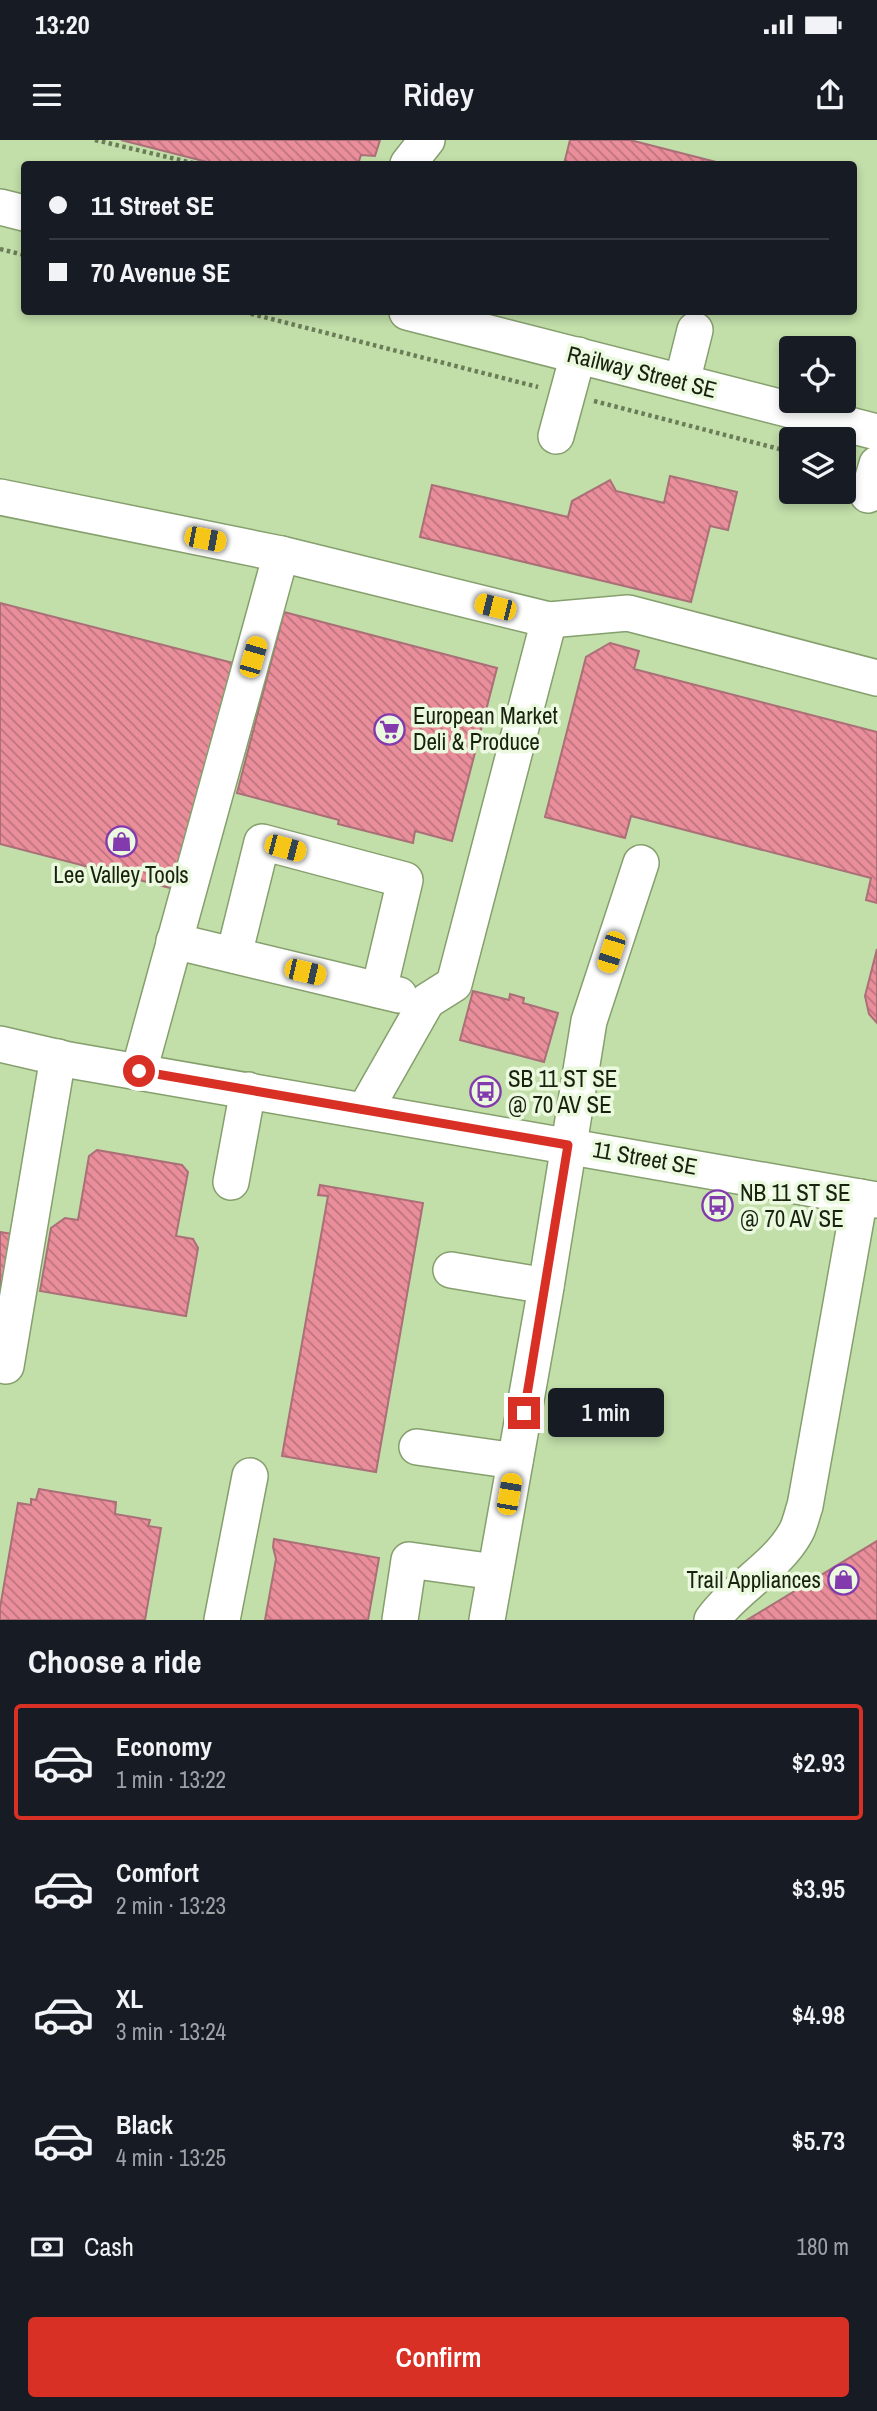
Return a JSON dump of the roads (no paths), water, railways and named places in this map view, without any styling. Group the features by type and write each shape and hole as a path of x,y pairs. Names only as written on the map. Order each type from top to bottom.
{"street":[{"path":"410,161 426,140"},
{"path":"0,207 21,213"},
{"name":"Railway Street SE","path":"433,315 486,321 578,355 877,432"},
{"path":"682,382 695,330"},
{"path":"556,436 578,355"},
{"path":"0,497 281,554 549,620 628,613 877,678"},
{"path":"139,1071 281,554"},
{"path":"365,1110 426,1001 454,984 549,620"},
{"path":"234,955 262,842 405,880 379,990"},
{"path":"487,1620 589,1021 641,863"},
{"path":"174,941 426,1001"},
{"name":"11 Street SE","path":"0,1044 58,1057 868,1198"},
{"path":"6,1366 58,1057"},
{"path":"231,1182 248,1090"},
{"path":"712,1620 724,1604 773,1561 796,1532 805,1506 868,1198"},
{"path":"450,1270 546,1286"},
{"path":"416,1447 515,1461"},
{"path":"222,1620 250,1476"},
{"path":"400,1620 409,1560 495,1572"}],"place":[{"name":"European Market Deli & Produce","path":"390,729"},
{"name":"Lee Valley Tools","path":"121,841"},
{"name":"SB 11 ST SE @ 70 AV SE","path":"485,1092"},
{"name":"NB 11 ST SE @ 70 AV SE","path":"717,1206"},
{"name":"Trail Appliances","path":"844,1580"}]}
